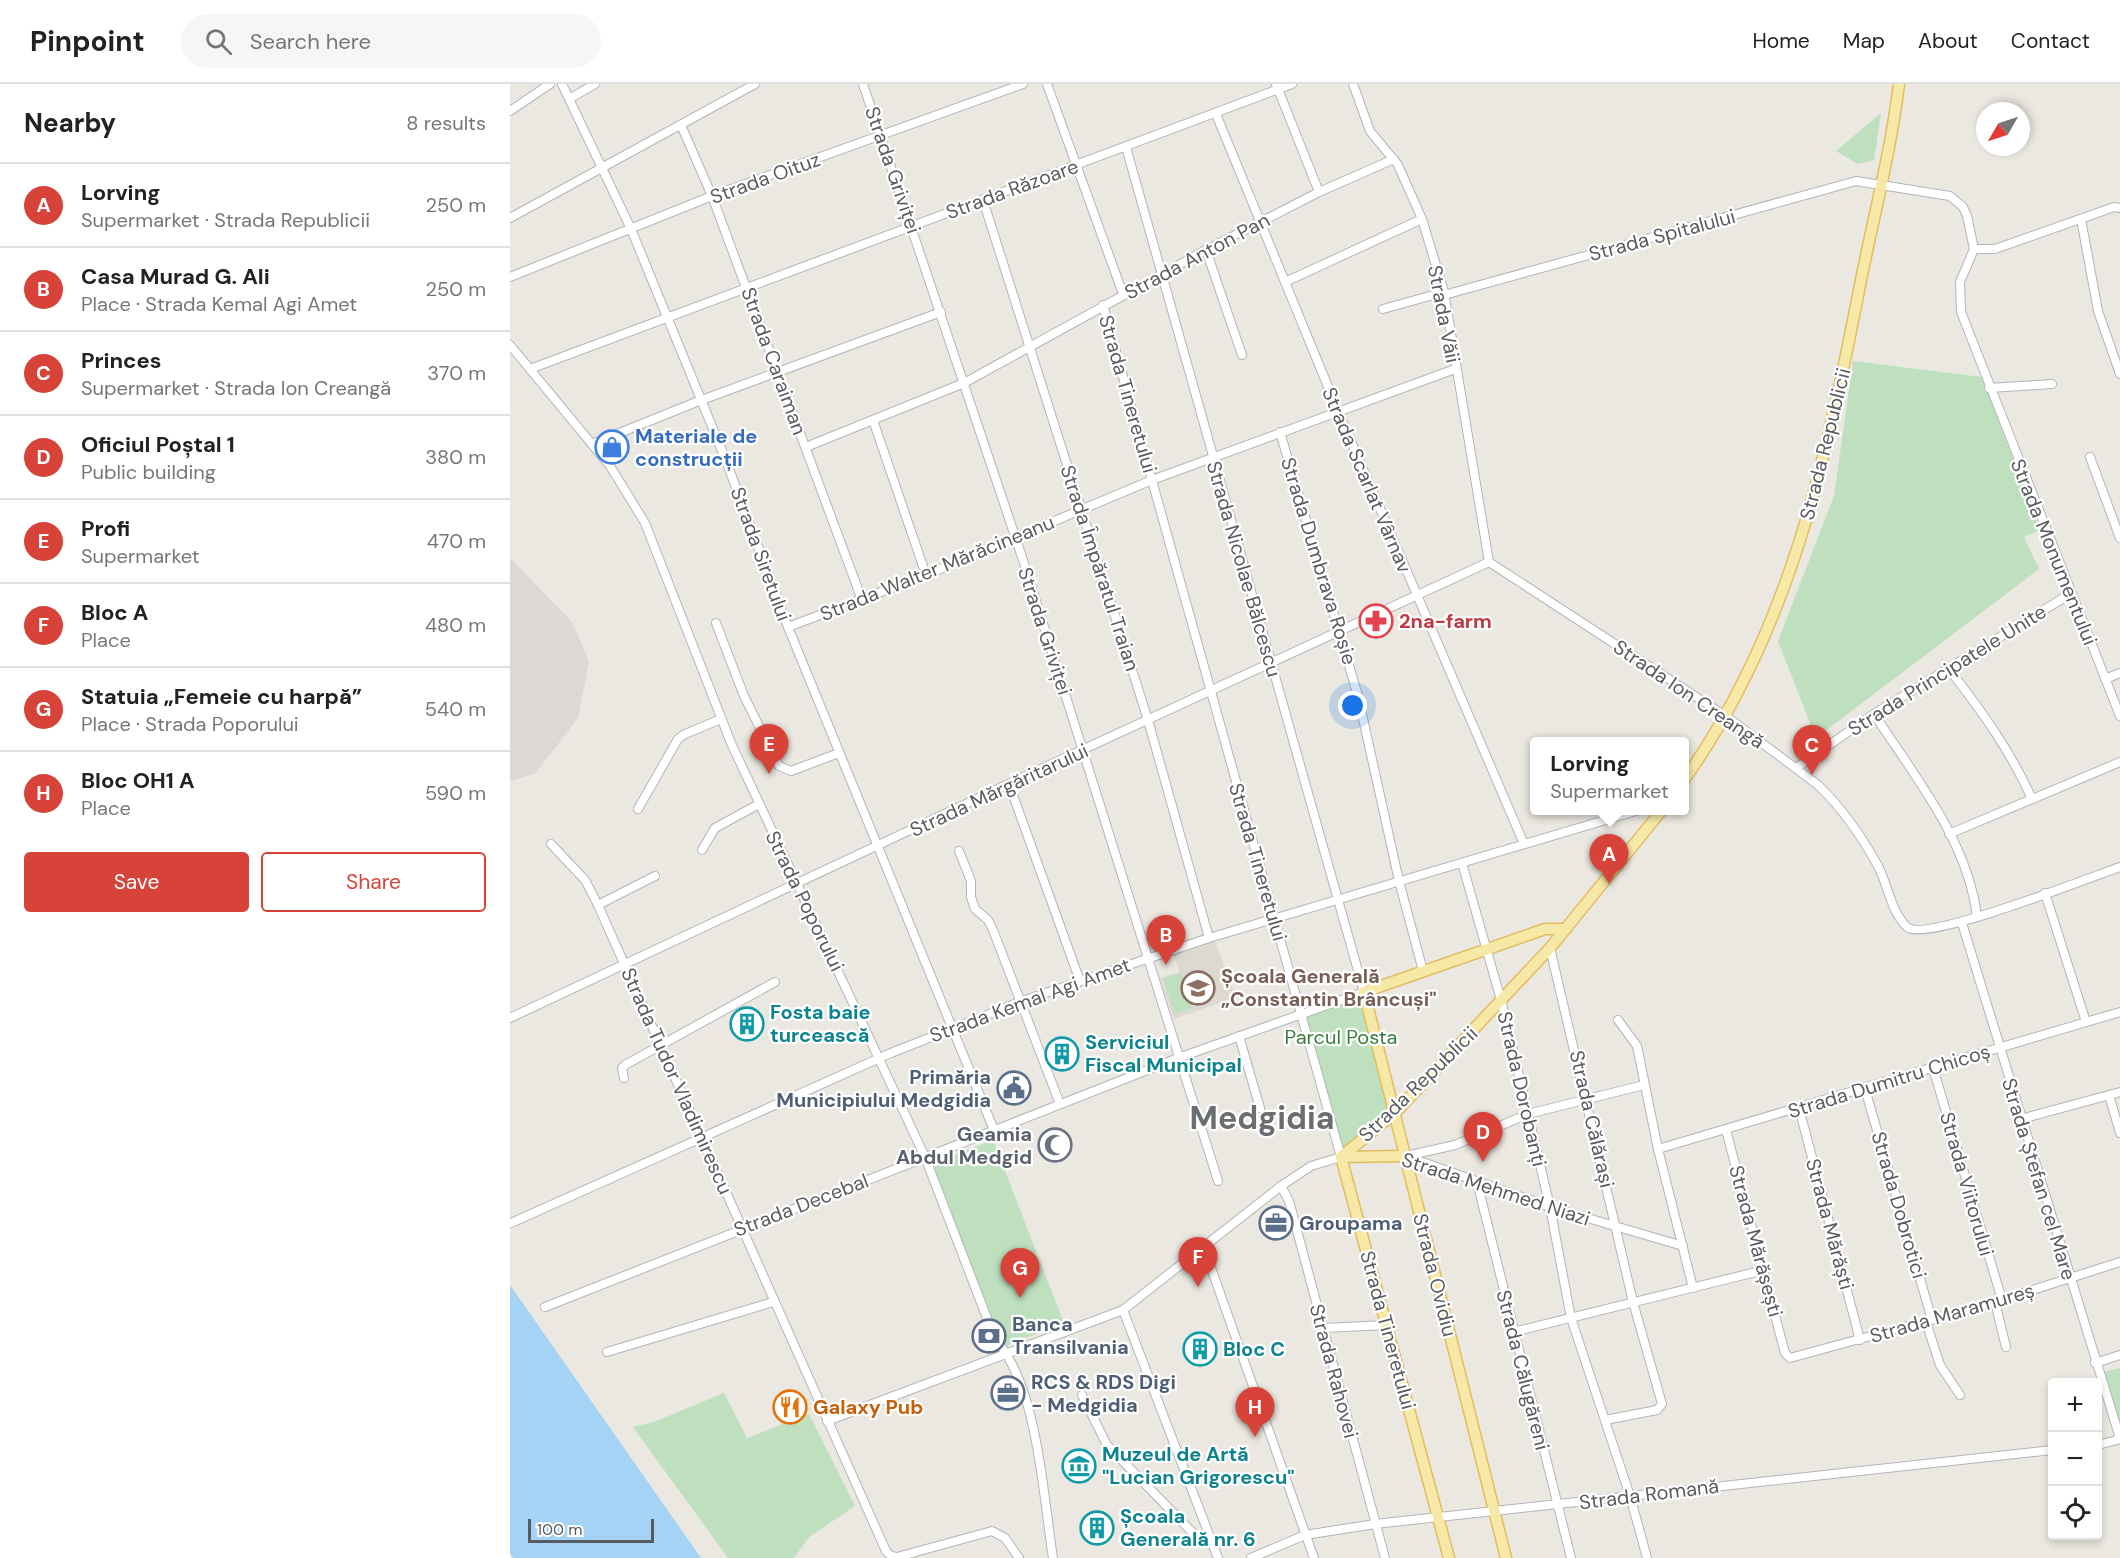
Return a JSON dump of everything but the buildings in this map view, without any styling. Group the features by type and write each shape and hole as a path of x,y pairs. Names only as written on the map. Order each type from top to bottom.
{"main road":[{"name":"Strada Republicii","path":"1689,773 1727,717 1777,607 1812,501 1841,381 1899,84"},
{"name":"Strada Republicii","path":"1341,1157 1395,1113 1550,948 1658,815"},
{"name":"Strada Decebal","path":"1364,992 1545,929 1566,929"},
{"name":"Strada Ovidiu","path":"1364,992 1506,1558"},
{"name":"Strada Mehmed Niazi","path":"1341,1157 1406,1156"},
{"name":"Strada Tineretului","path":"1341,1157 1449,1558"}],"street":[{"path":"510,111 550,84"},
{"name":"Strada Siretului","path":"562,84 631,229 699,401 725,458 788,627 879,847 950,1028 994,1130"},
{"path":"569,99 595,84"},
{"path":"510,218 755,84"},
{"name":"Strada Griviței","path":"863,84 913,226 1016,538 1218,1181"},
{"name":"Strada Oituz","path":"510,277 712,196 1023,84"},
{"name":"Strada Tineretului","path":"1047,84 1123,294"},
{"name":"Strada Răzoare","path":"530,369 1216,114 1277,87 1292,84"},
{"name":"Strada Văii","path":"1353,84 1370,131 1394,159 1422,219 1444,294 1489,562"},
{"path":"1277,87 1320,192"},
{"name":"Strada Scarlat Vârnav","path":"1216,114 1338,411 1524,844"},
{"name":"Strada Caraiman","path":"681,125 712,196 747,287 862,600"},
{"name":"Strada Nicolae Bălcescu","path":"1126,147 1364,992"},
{"name":"Strada Anton Pan","path":"806,447 964,384 1030,345 1206,249 1320,192 1394,159"},
{"name":"Strada Spitalului","path":"1444,294 1856,181 1943,194 1956,200 1967,216 1974,249"},
{"name":"Strada Împăratul Traian","path":"983,200 1148,720 1209,938"},
{"path":"1974,249 1995,249 2114,207 2120,208"},
{"path":"1285,282 1422,219"},
{"path":"2082,219 2098,311 2120,374"},
{"path":"1206,249 1242,355"},
{"name":"Strada Monumentului","path":"1974,249 1963,271 1959,296 1965,327 2120,716"},
{"path":"1383,309 1444,294"},
{"name":"Strada Tineretului","path":"1103,305 1299,1014 1341,1157"},
{"path":"592,444 699,401 941,312"},
{"name":"Strada Poporului","path":"510,345 624,485 645,523 721,719 925,1157 995,1340 1008,1354 1032,1425 1053,1558"},
{"name":"Strada Walter Mărăcineanu","path":"788,627 926,575 1152,480 1455,369"},
{"path":"1989,388 2052,384"},
{"path":"873,420 926,575"},
{"name":"Strada Dumbrava Roșie","path":"1280,432 1341,632 1358,696 1399,881 1423,971"},
{"path":"2090,458 2120,538"},
{"name":"Strada Ion Creangă","path":"1489,562 1727,717 1797,768 1830,797 1859,835 1878,866 1899,915 1908,928 1915,931 1931,930 1962,923"},
{"name":"Strada Mărgăritarului","path":"510,1018 626,966 1008,784 1489,562"},
{"name":"Strada Principatele Unite","path":"1797,768 1874,714 2070,594"},
{"path":"716,622 744,696 779,766 791,771 839,753"},
{"path":"1948,668 1997,732 2015,761 2032,800"},
{"path":"2105,679 2120,673"},
{"path":"1874,714 1949,834 1967,870 1977,917"},
{"path":"638,809 678,739 721,719"},
{"path":"1949,834 2120,762"},
{"path":"1008,784 1080,981"},
{"path":"702,850 715,828 759,804"},
{"name":"Strada Kemal Agi Amet","path":"511,1223 880,1058 1022,1001 1209,938 1622,815"},
{"name":"Strada Tudor Vladimirescu","path":"551,844 585,880 598,905 773,1302 886,1551 891,1556 897,1557 992,1531 1005,1538 1019,1558"},
{"path":"960,851 971,881 975,909 991,924 1060,1104"},
{"name":"Strada Dorobanți","path":"1462,863 1501,1000 1550,1207 1571,1318 1630,1496 1647,1558"},
{"path":"1962,923 2120,867"},
{"path":"598,905 654,876"},
{"path":"2045,893 2086,1022"},
{"name":"Strada Ștefan cel Mare","path":"1962,923 2069,1278 2120,1435"},
{"name":"Strada Călărași","path":"1550,948 1588,1100 1633,1302 1662,1404 1657,1410 1605,1420"},
{"path":"624,1078 622,1068 625,1065 775,982"},
{"name":"Strada Decebal","path":"545,1307 1179,1058 1364,992"},
{"name":"Strada Dumitru Chicoș","path":"1658,1149 2120,1012"},
{"path":"1618,1020 1637,1046 1658,1149 1693,1288"},
{"path":"1239,1036 1260,1108"},
{"name":"Strada Viitorului","path":"1934,1068 1999,1300 2006,1347"},
{"path":"1406,1156 1455,1145 1528,1114 1644,1085"},
{"name":"Strada Dobrotici","path":"1866,1089 1940,1365 1960,1395"},
{"path":"2021,1119 2120,1092"},
{"path":"2109,1095 2120,1133"},
{"name":"Strada Mărăști","path":"1799,1108 1860,1340"},
{"name":"Strada Mărășești","path":"1726,1130 1785,1353"},
{"name":"Strada Mehmed Niazi","path":"1406,1156 1550,1207 1683,1246"},
{"name":"Strada Republicii","path":"827,1421 1123,1310 1281,1186 1311,1166 1341,1157"},
{"path":"1410,1176 1416,1169 1427,1165"},
{"name":"Strada Călugăreni","path":"1477,1182 1571,1558"},
{"name":"Strada Rahovei","path":"1281,1186 1289,1201 1385,1558"},
{"path":"1204,1248 1314,1558"},
{"name":"Strada Maramureș","path":"1785,1353 1794,1359 1929,1321 2120,1262"},
{"path":"1513,1332 1764,1270"},
{"path":"608,1352 773,1302"},
{"path":"1123,1310 1210,1544 1218,1558"},
{"path":"1323,1328 1387,1324"},
{"path":"2096,1363 2120,1355"},
{"path":"1082,1395 1100,1434 1112,1451 1195,1535 1210,1544"},
{"path":"2102,1444 2117,1440 2120,1435"},
{"name":"Strada Romană","path":"1251,1558 1305,1534 1375,1524 2048,1450"}],"shaded area":[{"path":"510,558 572,622 589,661 578,718 535,774 510,781"},
{"name":"Școala Generală „Constantin Brâncuși\"","path":"1214,939 1236,997 1174,1019 1160,978 1179,972 1173,952"}],"green space":[{"path":"1881,113 1874,160 1858,164 1836,151"},
{"path":"1853,361 1982,377 2040,530 2024,537 2039,569 1816,738 1778,641 1834,496"},
{"path":"1181,973 1192,1008 1175,1014 1163,979"},
{"name":"Parcul Posta","path":"1364,992 1395,1113 1341,1157 1299,1014"},
{"path":"993,1140 1064,1323 1000,1348 929,1165"},
{"path":"2120,1368 2120,1429 2104,1372"},
{"path":"724,1393 747,1438 809,1414 855,1506 809,1537 794,1558 728,1558 633,1427 654,1422"}],"water":[{"path":"510,1285 701,1558 513,1558 510,1553"}],"place":[{"name":"Materiale de construcții","path":"612,447"},
{"name":"2na-farm","path":"1376,621"},
{"name":"Profi","path":"769,774"},
{"name":"Princes","path":"1812,775"},
{"name":"Lorving","path":"1609,884"},
{"name":"Casa Murad G. Ali","path":"1166,965"},
{"name":"Școala Generală „Constantin Brâncuși\"","path":"1198,988"},
{"name":"Fosta baie turcească","path":"747,1024"},
{"name":"Serviciul Fiscal Municipal","path":"1062,1054"},
{"name":"Primăria Municipiului Medgidia","path":"1014,1088"},
{"name":"Geamia Abdul Medgid","path":"1055,1145"},
{"name":"Oficiul Poștal 1","path":"1483,1162"},
{"name":"Groupama","path":"1276,1223"},
{"name":"Bloc A","path":"1198,1287"},
{"name":"Statuia „Femeie cu harpă”","path":"1020,1298"},
{"name":"Banca Transilvania","path":"989,1336"},
{"name":"Bloc C","path":"1200,1349"},
{"name":"RCS & RDS Digi - Medgidia","path":"1008,1393"},
{"name":"Galaxy Pub","path":"790,1407"},
{"name":"Bloc OH1 A","path":"1255,1437"},
{"name":"Muzeul de Artă \"Lucian Grigorescu\"","path":"1079,1466"},
{"name":"Școala Generală nr. 6","path":"1097,1528"}],"district":[{"name":"Medgidia","path":"1262,1118"}]}
